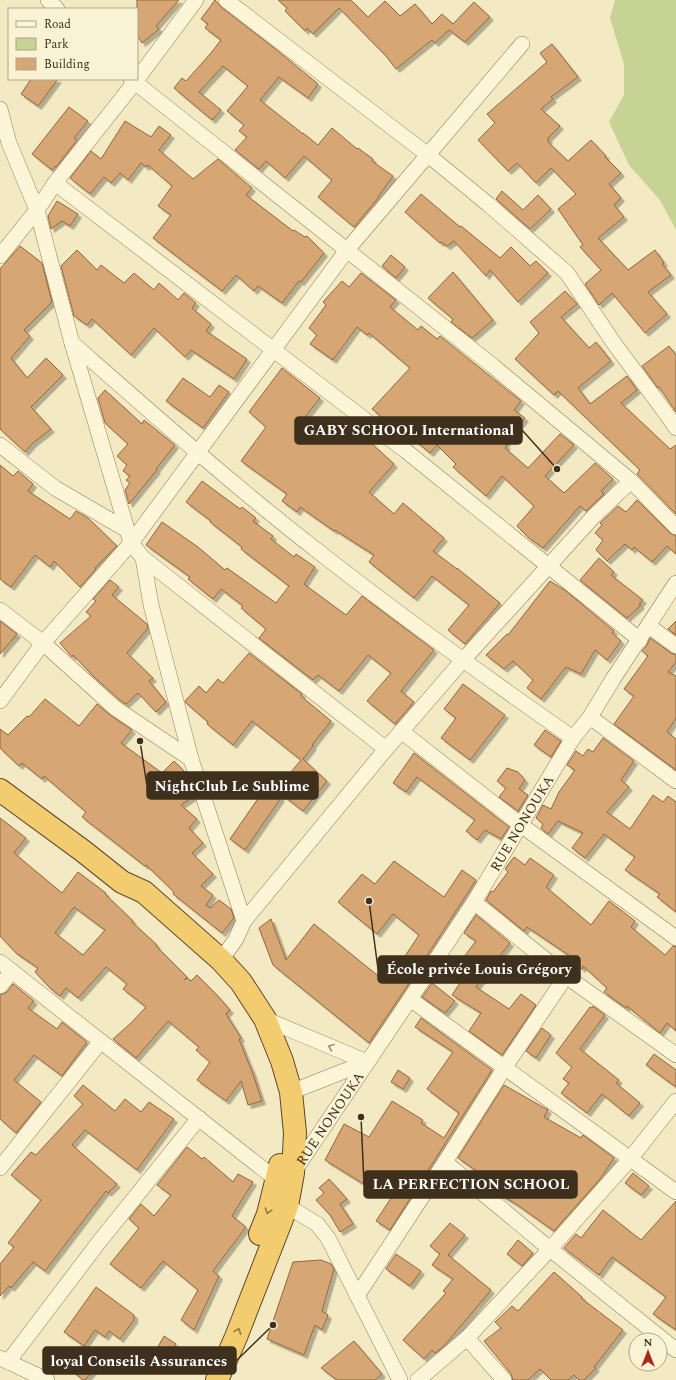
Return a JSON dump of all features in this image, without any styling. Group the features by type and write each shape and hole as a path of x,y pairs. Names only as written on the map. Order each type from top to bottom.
{"highway":[{"path":"0,790 122,882 144,892 221,960 241,982 265,1019 282,1061 291,1092 295,1133 285,1177 268,1214 202,1380"},
{"path":"122,882 133,898 205,958 229,983 243,1005 257,1032 276,1082 281,1104 283,1124 281,1162 285,1177 287,1206 236,1337 217,1380"}],"street":[{"path":"48,0 56,8"},
{"path":"138,75 196,0"},
{"path":"226,0 428,154 488,204 567,274 613,342 666,412 676,428"},
{"path":"0,701 43,643 198,453 347,250 522,44"},
{"path":"0,256 37,210 55,183 133,81 493,366 631,481 676,526"},
{"path":"0,109 5,139 37,210 72,344 129,536 143,558 386,749"},
{"path":"55,183 406,451 640,640"},
{"path":"72,344 198,453 319,552 463,660 573,738"},
{"path":"0,445 55,488 129,536"},
{"path":"221,960 236,939 244,921 401,731 463,660 594,516 631,481"},
{"path":"143,558 150,605 191,759 244,921"},
{"name":"RUE NONOUKA","path":"285,1177 367,1062 474,902 573,738 590,717 676,583"},
{"path":"0,610 43,643 115,708 191,759"},
{"path":"649,626 676,646"},
{"path":"590,717 676,781"},
{"path":"401,731 521,824 676,938"},
{"path":"474,902 566,976 676,1055"},
{"path":"0,962 199,1118 285,1177"},
{"path":"0,986 12,971"},
{"path":"357,1296 446,1162 505,1067 566,976"},
{"path":"410,999 676,1192"},
{"name":"RUE NONOUKA","path":"265,1019 367,1062"},
{"path":"0,1168 101,1041"},
{"name":"RUE NONOUKA","path":"291,1092 367,1062"},
{"path":"418,1380 467,1338 550,1249 630,1159 676,1101"},
{"path":"47,1380 4,1360 199,1118"},
{"path":"446,1162 550,1249 676,1350"},
{"path":"287,1206 317,1224 328,1238 400,1380"},
{"path":"467,1338 504,1380"}],"green space":[{"path":"615,0 676,0 676,230 660,200 629,165 609,122 624,95 624,64 610,18"}],"building":[{"path":"137,0 179,0 156,26 159,29 142,43 138,37"},
{"path":"215,0 221,7 318,84 308,98 279,77 260,100 318,145 332,128 393,176 379,197 354,227 318,197 332,180 304,156 285,178 266,161 259,169 235,150 247,137 239,131 244,125 227,111 248,86 223,66 199,92 221,110 212,120 174,88 182,78 186,81 221,40 205,28 208,24 201,19"},
{"path":"278,0 351,0 368,17 385,1 400,16 415,4 432,24 442,14 453,24 474,2 490,17 465,42 449,30 435,43 432,40 396,69 386,56 339,8 313,34 307,28 305,31 285,11 287,8"},
{"path":"552,44 578,77 551,97 553,99 541,109 560,126 548,138 549,140 547,141 568,161 591,140 606,156 605,157 621,173 609,184 621,198 614,205 624,217 598,238 628,270 655,250 664,263 662,264 671,275 648,292 667,314 645,333 612,293 599,305 585,284 601,270 580,247 583,245 558,209 576,194 551,168 536,183 517,163 508,171 478,140 495,123 487,114 547,62 540,53"},
{"path":"30,80 57,80 38,106 21,94"},
{"path":"69,107 88,121 74,138 77,140 52,170 32,154"},
{"path":"125,121 151,137 159,126 171,135 159,150 193,179 218,159 252,188 246,195 293,231 294,230 305,237 307,236 324,253 282,303 258,286 254,291 236,275 222,291 153,238 171,215 158,206 172,186 148,165 146,167 141,163 128,180 120,173 111,183 104,177 90,194 70,178 91,151 101,159"},
{"path":"502,191 523,210 538,195 551,209 530,229 496,199"},
{"path":"421,194 500,258 511,247 530,266 536,261 548,273 518,302 490,270 486,276 454,241 447,246 441,242 440,243 405,212"},
{"path":"57,201 78,214 70,226 62,221 51,229 48,216"},
{"path":"20,246 42,263 52,302 24,330 30,336 11,358 27,378 46,358 63,375 31,407 51,429 33,443 25,452 0,429 0,269"},
{"path":"77,250 97,270 101,265 124,283 134,273 154,290 159,283 178,300 184,293 196,303 192,308 211,324 206,331 247,359 234,379 191,350 185,357 154,328 131,355 92,319 87,325 74,316 61,266"},
{"path":"391,255 405,267 396,278 382,266"},
{"path":"453,272 493,320 472,338 451,322 453,319 428,298"},
{"path":"361,273 396,300 390,307 418,330 421,326 437,339 440,336 521,401 514,410 525,418 505,444 507,446 505,448 528,468 560,434 574,445 545,476 564,493 595,463 613,479 601,491 604,494 586,511 580,506 543,548 529,538 517,526 534,506 502,476 486,496 453,467 456,464 437,445 430,453 413,439 416,436 395,418 389,423 372,409 410,368 369,333 367,335 357,327 333,360 310,344 317,335 309,328 326,305 323,302 342,281 349,287"},
{"path":"565,291 577,304 561,317 589,348 596,342 611,361 578,388 590,404 627,376 637,390 621,403 670,449 676,445 676,514 637,474 640,470 558,391 554,395 515,359 539,333 530,322"},
{"path":"669,346 676,355 676,412 642,366"},
{"path":"282,368 320,398 298,426 321,443 339,419 370,442 394,464 369,492 394,514 403,503 444,538 433,551 457,568 500,603 465,644 448,630 469,605 432,576 414,598 369,562 374,555 335,530 334,531 300,507 297,512 282,501 287,494 241,461 266,427 249,412"},
{"path":"183,378 210,397 219,385 229,392 203,428 166,401"},
{"path":"105,390 142,424 144,420 175,445 129,504 125,490 130,483 126,480 130,476 123,471 127,465 117,456 128,444 105,423 98,398"},
{"path":"0,465 13,476 18,471 33,484 28,491 70,519 76,511 88,518 117,546 95,568 96,569 80,587 54,561 50,567 35,555 11,587 0,579"},
{"path":"202,481 240,509 242,507 256,518 253,521 273,536 271,539 294,557 296,554 315,567 304,584 346,615 362,596 434,650 401,691 414,702 395,724 367,701 391,673 368,655 339,691 318,675 313,680 259,638 266,629 241,608 243,606 221,589 213,599 188,579 190,577 146,545 162,522 198,547 225,570 227,568 276,603 289,586 241,549 242,547 186,502"},
{"path":"637,500 670,533 676,536 676,554 667,546 652,562 634,547 632,550 625,544 607,561 596,550 603,540 595,533 602,525 600,523 618,506 626,512"},
{"path":"599,558 614,572 611,575 643,600 639,604 641,605 627,618 580,580"},
{"path":"110,580 119,587 112,595 147,624 148,628 127,653 153,678 149,681 166,702 156,712 138,693 126,704 121,701 94,677 73,655 72,657 60,643 91,616 86,612 96,601 93,599"},
{"path":"550,581 566,591 614,631 612,633 621,641 607,660 595,650 581,674 566,667 541,699 527,688 533,680 513,661 504,669 486,655 507,634 508,635"},
{"path":"0,621 17,634 0,654"},
{"path":"676,621 676,635 668,629"},
{"path":"650,638 676,655 676,662 668,672 676,676 676,718 667,732 676,739 676,770 614,724 634,696 624,689 648,656 642,651"},
{"path":"249,653 302,694 301,696 331,721 303,759 327,781 303,811 276,790 301,760 252,721 233,745 207,724 208,722 185,701 199,686 206,693 218,679 223,683"},
{"path":"463,684 505,715 470,760 441,738 456,718 444,709"},
{"path":"45,699 79,726 97,704 132,730 121,743 162,773 174,761 186,773 194,796 181,805 197,819 189,828 203,843 192,853 213,874 201,886 213,895 206,905 210,908 219,900 231,909 234,918 222,933 173,894 174,892 146,865 145,866 82,817 86,812 44,776 42,779 22,763 19,766 0,748 0,729 8,735 27,716 29,717"},
{"path":"545,730 561,741 551,757 534,745"},
{"path":"603,738 634,761 621,780 629,787 607,812 630,829 653,795 663,802 668,796 676,802 676,912 657,897 660,894 625,870 635,857 604,834 585,858 572,848 583,833 558,821 548,834 541,828 543,824 536,818 543,805 551,809 559,792 575,770 567,765 576,751 583,756 588,749 593,752"},
{"path":"414,753 509,827 501,839 485,830 477,840 466,831 475,820 417,777 406,792 393,783"},
{"path":"507,768 518,772 525,780 519,789 528,795 518,811 499,797 506,788 497,781"},
{"path":"266,787 281,798 245,850 230,839"},
{"path":"0,818 26,838 14,853 62,893 78,872 106,893 105,894 133,921 132,922 157,945 156,946 187,977 184,980 187,978 191,981 197,975 216,994 230,1010 226,1014 241,1038 239,1039 262,1101 248,1105 241,1081 226,1101 197,1080 210,1062 196,1050 199,1047 168,1021 136,1058 113,1039 146,1007 123,989 127,984 106,967 78,998 66,988 60,996 35,972 38,968 16,953 0,936","holes":["74,907 105,930 83,955 55,933"]},
{"path":"514,857 525,865 530,858 554,875 546,887 591,925 609,901 635,921 631,927 665,955 673,946 676,947 676,1031 667,1023 660,1033 627,1006 626,1008 604,992 607,988 583,966 582,969 571,960 573,958 527,927 524,931 486,900 491,891 493,892 508,872 505,869"},
{"path":"394,861 444,897 462,870 476,880 369,1043 273,965 259,928 271,919 286,960 314,924 387,983 419,935 393,914 377,934 338,902 362,874 375,884"},
{"path":"476,915 510,943 476,987 509,1009 521,994 536,1005 502,1055 469,1031 481,1013 452,995 472,965 463,958 476,941 464,933"},
{"path":"432,983 455,1001 445,1013 422,997"},
{"path":"13,984 34,1001 28,1008 57,1029 62,1022 87,1042 62,1076 34,1055 14,1080 41,1102 16,1133 0,1119 0,995 7,992"},
{"path":"593,1006 605,1015 580,1049 619,1080 616,1083 640,1103 629,1116 602,1094 587,1113 561,1093 569,1083 563,1079 572,1067 556,1053 590,1007 592,1008"},
{"path":"421,1018 492,1070 390,1230 376,1221 395,1192 371,1178 367,1186 325,1160 344,1124 369,1137 392,1101 423,1120 421,1123 444,1138 459,1113 427,1089 453,1052 415,1027"},
{"path":"542,1028 551,1035 536,1058 526,1051"},
{"path":"654,1054 676,1070 676,1087 646,1065"},
{"path":"398,1070 410,1078 403,1089 391,1082"},
{"path":"83,1085 115,1111 125,1099 141,1112 149,1102 174,1119 137,1170 85,1130 72,1145 117,1184 108,1193 106,1191 45,1271 33,1262 11,1288 9,1286 0,1296 0,1264 14,1247 8,1243 41,1200 11,1175 31,1152 36,1155 83,1104 74,1096"},
{"path":"504,1085 548,1110 544,1117 581,1138 583,1135 614,1158 600,1179 554,1231 484,1183 488,1179 458,1158"},
{"path":"187,1147 202,1159 204,1157 233,1182 238,1174 253,1182 232,1216 246,1227 213,1271 219,1276 194,1330 181,1320 198,1290 163,1261 141,1288 110,1264 139,1228 129,1219 141,1204 154,1216 171,1195 157,1185"},
{"path":"633,1173 649,1186 641,1195 625,1183"},
{"path":"329,1179 347,1199 340,1204 353,1224 340,1232 330,1215 316,1200 324,1193 319,1188"},
{"path":"676,1201 676,1330 653,1314 666,1297 612,1257 599,1275 564,1248 576,1234 581,1238 603,1210 641,1240"},
{"path":"450,1223 465,1235 448,1255 491,1290 444,1346 435,1353 432,1350 424,1359 403,1340 446,1293 443,1291 453,1279 432,1265 440,1254 430,1246"},
{"path":"518,1240 533,1253 522,1266 507,1254"},
{"path":"396,1254 421,1271 410,1286 386,1269"},
{"path":"321,1260 331,1264 334,1269 322,1311 328,1315 322,1330 315,1325 304,1355 267,1339 293,1262"},
{"path":"554,1272 582,1297 581,1298 623,1330 594,1367 596,1368 584,1380 579,1380 574,1375 568,1380 551,1380 540,1369 528,1380 513,1380 511,1374 484,1341 501,1328 495,1322 512,1306 518,1311"},
{"path":"96,1287 134,1315 134,1320 120,1339 109,1331 105,1337 95,1330 84,1346 64,1332"},
{"path":"164,1336 176,1344 163,1366 151,1359"},
{"path":"354,1341 382,1374 375,1380 337,1380 321,1368"},
{"path":"82,1354 97,1366 85,1380 70,1369"}],"place":[{"name":"GABY SCHOOL International","path":"557,469"},
{"name":"NightClub Le Sublime","path":"140,741"},
{"name":"École privée Louis Grégory","path":"369,901"},
{"name":"LA PERFECTION SCHOOL","path":"361,1117"},
{"name":"loyal Conseils Assurances","path":"273,1325"}]}
